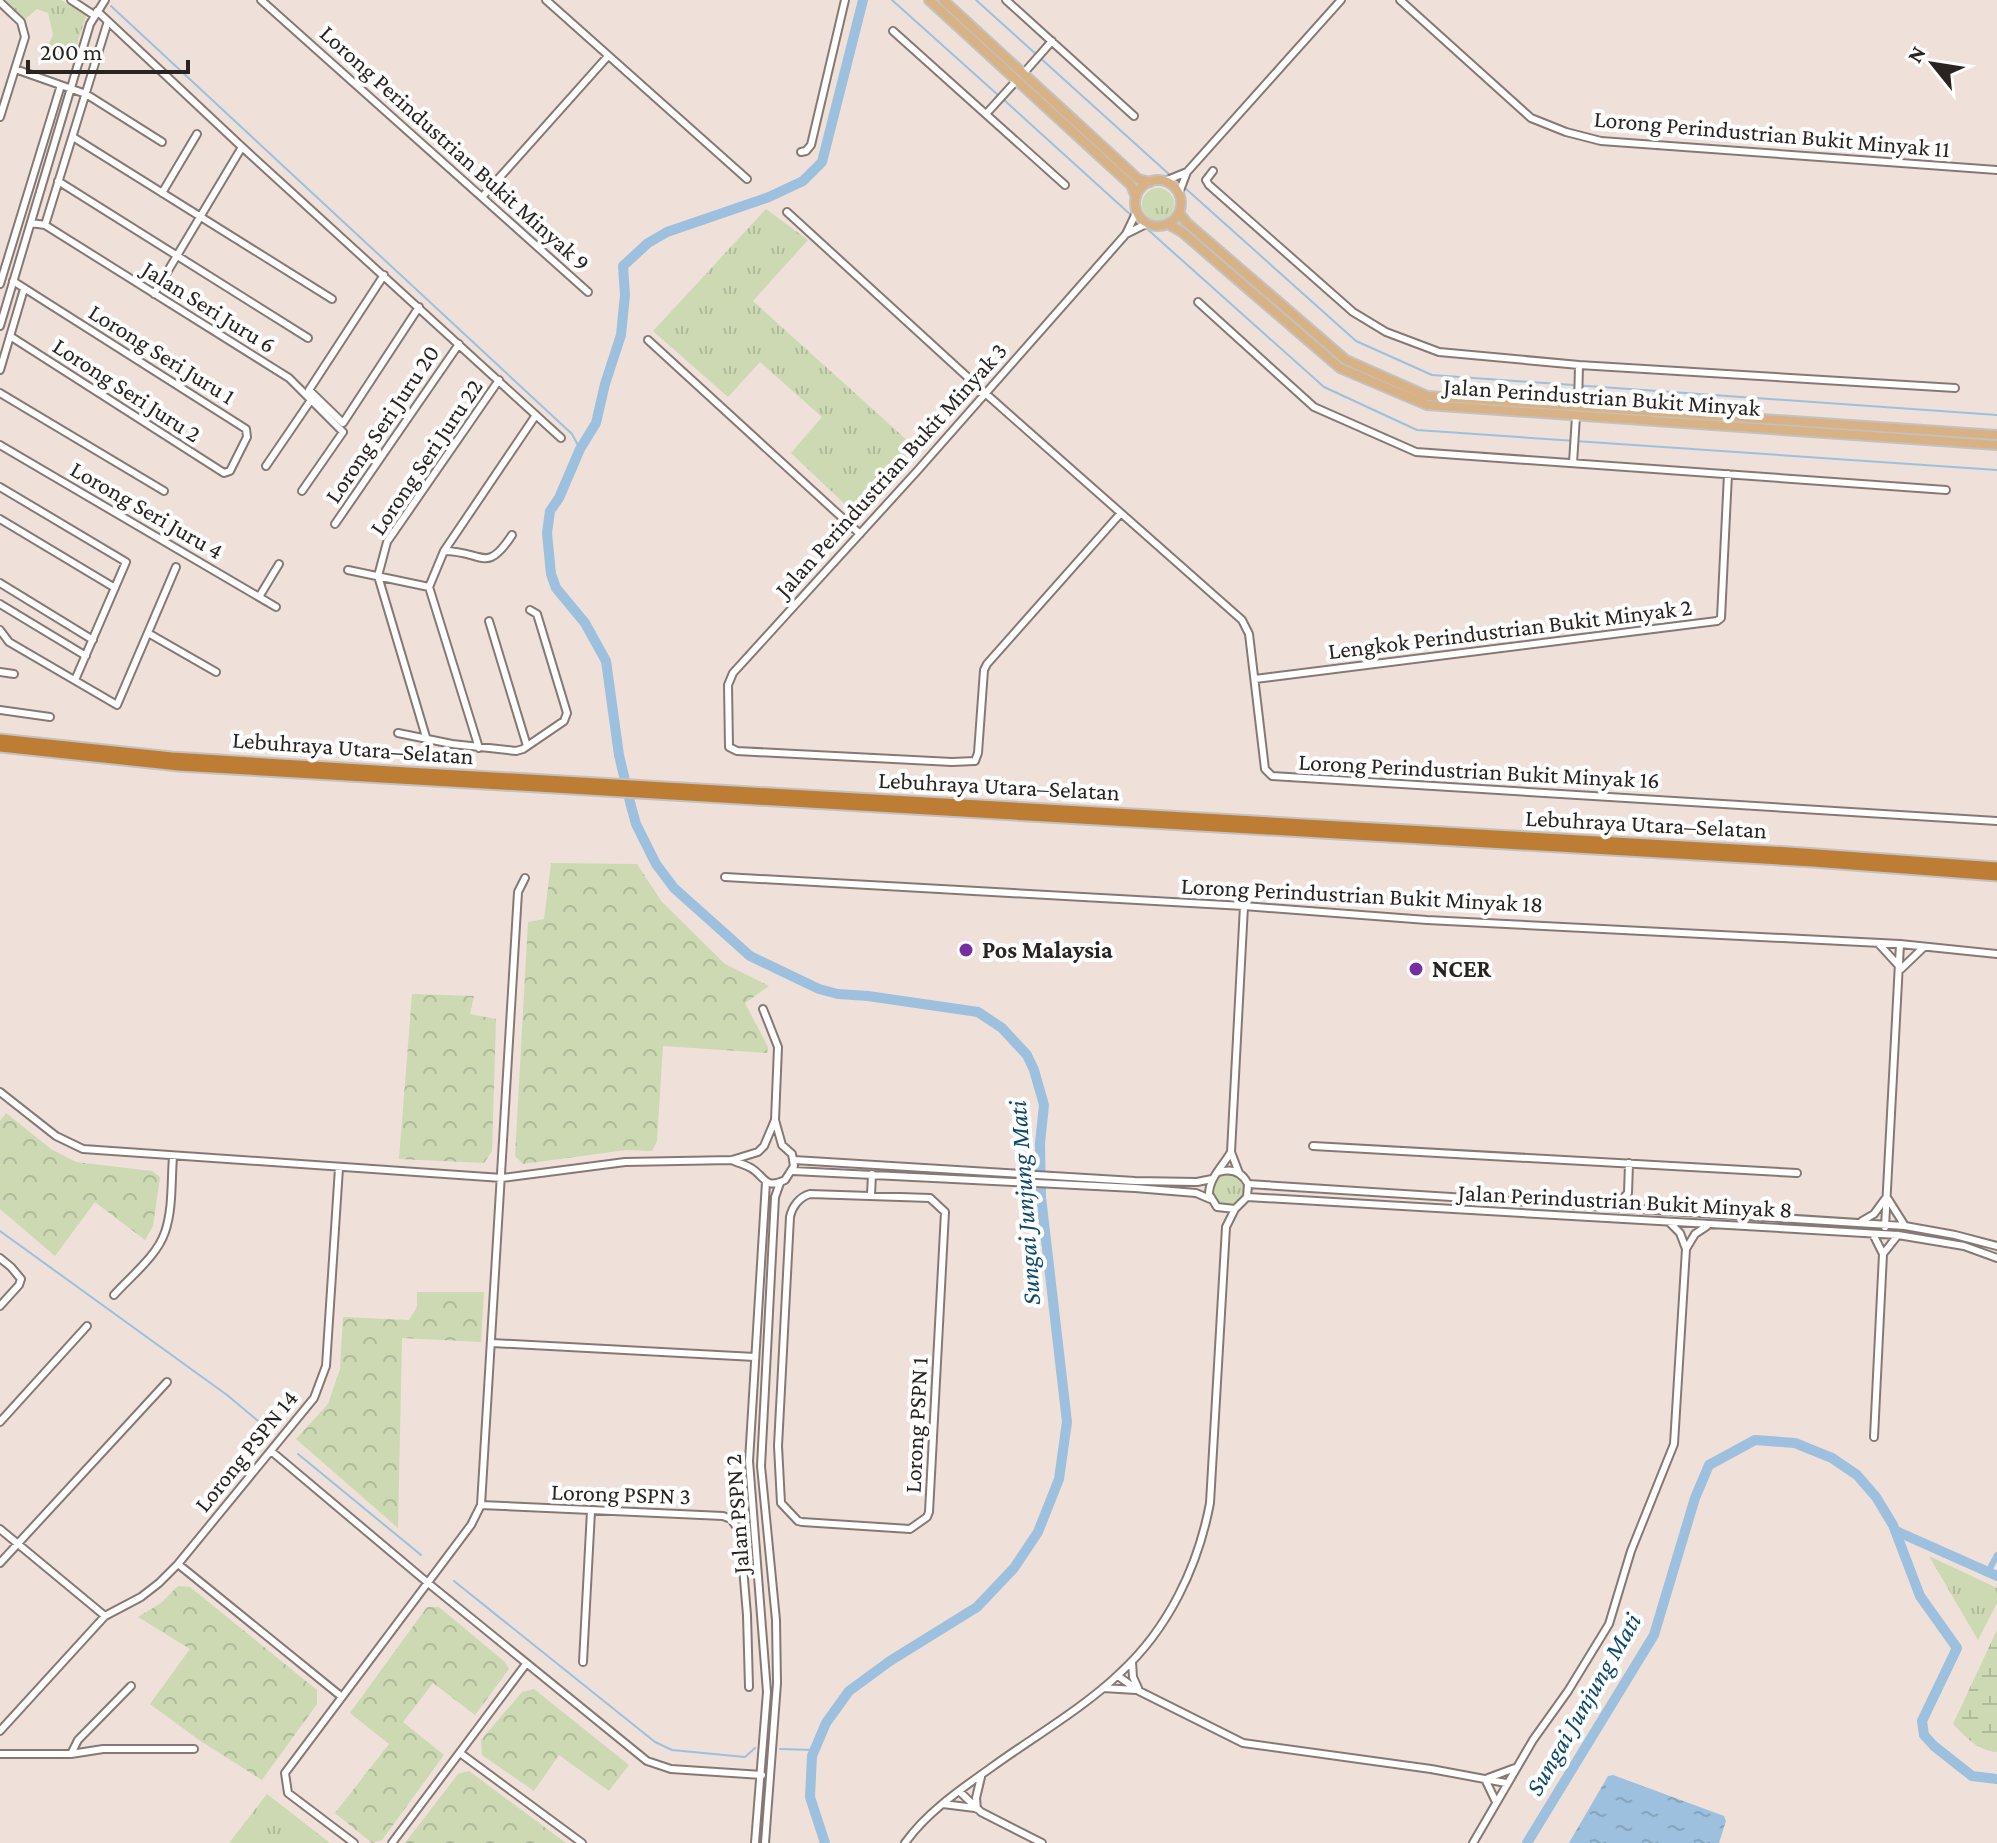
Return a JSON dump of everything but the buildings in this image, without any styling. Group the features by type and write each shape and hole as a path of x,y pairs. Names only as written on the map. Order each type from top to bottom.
{"highway":[{"name":"Lebuhraya Utara–Selatan","path":"0,739 172,757 637,790 1798,861 1997,876"},
{"name":"Lebuhraya Utara–Selatan","path":"0,747 179,766 613,788"},
{"name":"Lebuhraya Utara–Selatan","path":"637,790 1789,852 1997,867"}],"main road":[{"path":"929,0 1138,179 1150,182"},
{"path":"943,0 1131,185 1136,197 1135,216 1145,225 1168,224 1179,213 1181,206 1181,188 1170,179 1144,185 1136,197"},
{"name":"Jalan Perindustrian Bukit Minyak","path":"1179,213 1346,360 1427,396 1578,402 1997,435"},
{"name":"Jalan Perindustrian Bukit Minyak","path":"1168,224 1182,232 1340,368 1427,405 1576,419 1997,445"}],"street":[{"path":"71,0 108,21 561,438"},
{"path":"0,326 71,88 96,13 105,0"},
{"name":"Lorong Perindustrian Bukit Minyak 9","path":"261,0 588,292"},
{"path":"546,0 747,179"},
{"path":"801,152 811,145 845,0"},
{"path":"1006,0 1134,116"},
{"path":"1181,188 1187,172 1341,0"},
{"name":"Lorong Perindustrian Bukit Minyak 11","path":"1400,0 1531,118 1566,132 1601,141 1997,170"},
{"path":"0,2 21,22 25,32 0,117"},
{"path":"31,223 45,225 108,21"},
{"path":"893,31 1065,185"},
{"path":"986,114 1052,41"},
{"path":"482,197 608,56"},
{"path":"15,69 86,94 162,142"},
{"path":"0,284 61,85"},
{"path":"162,193 197,134"},
{"path":"73,137 332,299"},
{"path":"154,294 242,147"},
{"name":"Jalan Perindustrian Bukit Minyak","path":"1213,171 1207,177 1207,184 1353,312 1386,332 1439,352 1580,368 1955,388"},
{"path":"1170,179 1187,172"},
{"path":"58,181 308,338"},
{"name":"Lorong Perindustrian Bukit Minyak 16","path":"787,212 985,393 1242,620 1249,634 1265,769 1269,775 1276,778 1997,821"},
{"path":"1126,234 1135,216"},
{"name":"Jalan Seri Juru 6","path":"45,225 289,378 343,432 302,491"},
{"path":"1126,234 1145,225"},
{"name":"Jalan Perindustrian Bukit Minyak 3","path":"835,754 737,751 729,747 731,677 1126,234"},
{"path":"384,275 309,390 343,423 419,307"},
{"name":"Lorong Seri Juru 1","path":"13,281 246,429 247,437 230,471 224,473"},
{"path":"0,370 24,289"},
{"path":"1198,302 1314,407 1416,452 1573,460 1946,490"},
{"name":"Lorong Seri Juru 2","path":"10,336 224,473"},
{"path":"648,340 860,534"},
{"name":"Lorong Seri Juru 20","path":"335,524 459,344"},
{"path":"1578,402 1580,368"},
{"name":"Lorong Seri Juru 22","path":"378,576 387,542 499,380"},
{"path":"0,393 164,491"},
{"path":"266,466 311,400"},
{"path":"479,748 429,587 444,551 536,415"},
{"path":"1573,460 1576,419"},
{"name":"Lorong Seri Juru 4","path":"0,445 276,607"},
{"name":"Lengkok Perindustrian Bukit Minyak 2","path":"1255,679 1717,621 1721,618 1728,474"},
{"path":"0,487 126,562 75,680"},
{"path":"836,744 835,754 975,761 987,664 1120,514"},
{"path":"0,519 115,588"},
{"path":"444,551 491,559 499,555 512,535"},
{"path":"259,597 279,564"},
{"path":"0,630 9,642 117,705 176,567"},
{"path":"348,570 429,587"},
{"path":"378,576 426,737"},
{"path":"0,583 93,640"},
{"path":"0,604 86,656"},
{"path":"398,733 479,748 516,751 564,721 567,716 537,614 530,610"},
{"path":"489,621 527,746"},
{"path":"148,633 216,672"},
{"path":"0,672 14,674"},
{"path":"0,710 50,717"},
{"name":"Lorong Perindustrian Bukit Minyak 18","path":"725,877 1244,906 1427,920 1900,944 1997,954"},
{"path":"354,1843 288,1793 285,1773 471,1525 481,1505 518,892 525,878"},
{"path":"905,1843 959,1791 1102,1688 1132,1662 1151,1641 1163,1621 1189,1574 1203,1539 1210,1503 1226,1227 1235,1209 1247,1197 1248,1184 1239,1173 1231,1152 1244,906"},
{"path":"1878,943 1899,969"},
{"path":"1884,1234 1900,944"},
{"path":"1899,969 1924,947"},
{"path":"763,1009 778,1047 775,1120 782,1145"},
{"path":"0,1092 56,1136 83,1149 502,1178 625,1162 732,1160 758,1152 764,1146 775,1120"},
{"path":"732,1160 755,1170 766,1182 780,1183 793,1171 794,1160 782,1145 764,1146"},
{"path":"1313,1146 1797,1173"},
{"path":"755,1170 758,1152"},
{"path":"1210,1199 1208,1189 1212,1179 1231,1152"},
{"path":"114,1295 155,1250 165,1234 173,1157"},
{"path":"794,1160 1135,1181 1197,1182 1212,1179"},
{"path":"1615,1207 1628,1193 1629,1163"},
{"name":"Lorong PSPN 14","path":"0,1731 105,1616 141,1597 178,1564 314,1398 326,1366 339,1168"},
{"path":"793,1171 1196,1193 1210,1199 1226,1227"},
{"path":"1219,1172 1239,1173"},
{"path":"871,1195 872,1174"},
{"name":"Jalan PSPN 2","path":"755,1843 767,1692 749,1461 766,1182"},
{"name":"Jalan PSPN 2","path":"765,1843 777,1683 776,1620 761,1466 775,1197 780,1183"},
{"name":"Jalan Perindustrian Bukit Minyak 8","path":"1248,1184 1885,1224 1955,1235 1997,1246"},
{"path":"1628,1193 1641,1208"},
{"name":"Lorong PSPN 1","path":"810,1194 871,1195 930,1198 945,1212 946,1217 929,1512 927,1517 905,1530 802,1522 783,1507 778,1446 792,1209 810,1194"},
{"path":"1857,1223 1874,1214 1886,1196"},
{"path":"1886,1196 1905,1226"},
{"name":"Jalan Perindustrian Bukit Minyak 8","path":"1247,1197 1898,1235 1964,1246 1997,1258"},
{"path":"1217,1207 1235,1209"},
{"path":"1473,1843 1506,1783 1609,1624 1631,1551 1674,1444 1686,1249 1680,1233 1669,1222"},
{"path":"1686,1249 1695,1234 1709,1225"},
{"path":"1873,1234 1883,1254 1874,1437"},
{"path":"1883,1254 1898,1235"},
{"path":"0,1258 21,1279 0,1306"},
{"path":"0,1422 87,1326"},
{"path":"492,1343 755,1357"},
{"path":"766,1362 782,1363"},
{"path":"0,1563 167,1382"},
{"path":"271,1451 647,1761 671,1769 770,1775"},
{"name":"Lorong PSPN 3","path":"481,1505 723,1516 731,1519 740,1532 749,1687"},
{"path":"583,1662 591,1511"},
{"path":"0,1529 105,1616"},
{"path":"178,1564 342,1697"},
{"path":"747,1615 761,1614"},
{"path":"1132,1662 1133,1677 1139,1691"},
{"path":"392,1843 526,1664"},
{"path":"1118,1676 1139,1691 1243,1743 1506,1783"},
{"path":"71,1754 78,1740 131,1686"},
{"path":"1102,1688 1139,1691"},
{"path":"0,1754 194,1749"},
{"path":"460,1753 582,1843"},
{"path":"1485,1779 1516,1768"},
{"path":"977,1809 977,1787 981,1775"},
{"path":"1485,1779 1496,1802"},
{"path":"959,1791 977,1809 1042,1843"},
{"path":"943,1804 977,1809"}],"green space":[{"path":"6,0 61,0 86,16 72,59 47,50 53,34 48,13 37,9 24,20"},
{"path":"1158,188 1170,192 1174,204 1170,216 1158,220 1146,216 1142,204 1146,192"},
{"path":"766,209 808,240 753,301 919,451 871,506 850,509 791,453 822,417 760,362 728,397 653,331"},
{"path":"551,863 637,864 662,902 725,964 769,986 745,1003 768,1047 767,1053 663,1046 657,1141 652,1151 626,1150 523,1164 515,1156 528,922 544,919"},
{"path":"412,994 474,996 470,1014 496,1019 492,1151 484,1163 399,1159"},
{"path":"6,1113 51,1149 76,1162 152,1171 160,1177 153,1226 145,1240 95,1202 55,1256 0,1209 0,1121"},
{"path":"1229,1173 1241,1178 1246,1190 1241,1202 1229,1207 1217,1202 1212,1190 1217,1178"},
{"path":"417,1292 484,1292 481,1342 402,1338 398,1528 296,1439 328,1404 340,1369 343,1317 409,1320 417,1307"},
{"path":"1929,1556 1997,1588 1997,1603 1978,1640"},
{"path":"178,1586 190,1587 317,1690 317,1704 262,1780 150,1704 190,1649 138,1617 161,1603"},
{"path":"427,1607 439,1607 505,1662 509,1669 475,1715 433,1683 403,1722 444,1755 382,1840 372,1843 335,1813 389,1744 350,1713"},
{"path":"1997,1630 1997,1752 1978,1746 1953,1724"},
{"path":"534,1689 629,1765 609,1791 559,1755 534,1791 482,1755 481,1740 522,1692"},
{"path":"469,1771 566,1843 405,1843 458,1774"},
{"path":"267,1794 330,1843 229,1843"}],"water":[{"path":"1613,1775 1724,1816 1726,1821 1719,1843 1569,1843 1608,1776"}],"waterway":[{"name":"Sungai Junjung Mati","path":"825,1843 810,1797 812,1756 826,1723 849,1691 890,1661 977,1607 1014,1568 1038,1532 1059,1479 1067,1422 1041,1197 1040,1143 1044,1105 1027,1055 1002,1028 978,1012 819,989 750,956 674,888 656,864 636,824 619,755 606,661 585,623 556,588 551,574 547,533 550,511 596,423 621,335 625,295 623,266 648,243 667,232 769,197 803,181 822,162 863,0"},
{"path":"892,0 998,95"},
{"path":"976,0 1171,176"},
{"path":"111,6 572,434 580,449"},
{"path":"1003,99 1132,216"},
{"path":"1185,188 1356,341 1432,375 1997,415"},
{"path":"1146,228 1324,387 1417,430 1997,470"},
{"path":"0,1231 227,1395 264,1426"},
{"name":"Sungai Junjung Mati","path":"1527,1843 1654,1635 1695,1498 1709,1465 1755,1440 1795,1443 1832,1458 1857,1475 1876,1497 1893,1525 1920,1596 1957,1648 1922,1721 1924,1735 1972,1776 1997,1779"},
{"path":"298,1454 421,1555"},
{"path":"1896,1531 1997,1576"},
{"path":"1988,1572 1997,1555"},
{"path":"454,1581 655,1742 672,1750 745,1757 755,1748"},
{"path":"780,1749 815,1750"}],"place":[{"name":"Pos Malaysia","path":"966,950"},
{"name":"NCER","path":"1416,969"}]}
